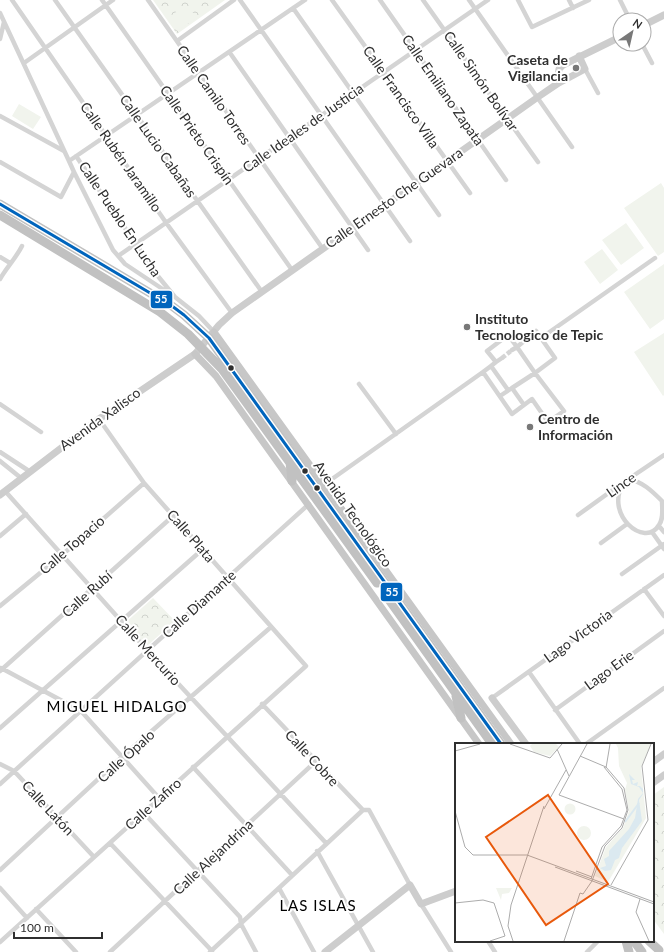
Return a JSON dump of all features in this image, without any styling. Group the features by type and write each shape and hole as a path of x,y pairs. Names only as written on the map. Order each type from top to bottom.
{"highway":[{"name":"Avenida Tecnológico","path":"0,204 172,306 212,335 341,521 493,732 507,743"},
{"name":"Avenida Tecnológico","path":"0,215 160,312 202,347 222,369 289,460 491,743"},
{"path":"289,460 292,481"},
{"path":"341,521 360,533"},
{"path":"456,692 461,718"},
{"path":"626,942 629,952"},
{"path":"635,942 642,952"},
{"path":"644,942 657,951"},
{"path":"650,942 657,951"}],"main road":[{"name":"Avenida Tecnológico","path":"212,335 325,484 507,743"},
{"path":"195,354 216,376 479,743"},
{"path":"621,942 629,952"}],"street":[{"name":"Calle Rubén Jaramillo","path":"12,0 167,224 232,313"},
{"name":"Calle Lucio Cabañas","path":"55,0 262,292"},
{"name":"Calle Prieto Crispín","path":"102,0 292,270"},
{"path":"24,63 113,0"},
{"name":"Calle Camilo Torres","path":"148,0 323,249"},
{"path":"177,41 234,0"},
{"path":"240,0 410,241"},
{"path":"69,161 167,92 230,53 305,0"},
{"name":"Calle Francisco Villa","path":"332,0 470,193"},
{"name":"Calle Emiliano Zapata","path":"380,0 506,180"},
{"name":"Calle Simón Bolívar","path":"423,0 538,162"},
{"path":"469,0 572,147"},
{"name":"Calle Ideales de Justicia","path":"118,256 198,203 474,8 488,0"},
{"path":"518,0 532,27 589,0"},
{"path":"569,0 573,8"},
{"path":"620,0 626,12"},
{"path":"293,8 439,215"},
{"name":"Calle Pueblo En Lucha","path":"0,13 74,172 113,250 147,280 175,297 198,316 212,335"},
{"path":"652,21 664,16"},
{"path":"0,39 4,22"},
{"path":"557,84 559,69 566,63 612,41"},
{"path":"646,52 652,63"},
{"path":"230,53 368,250"},
{"path":"579,56 598,93"},
{"name":"Calle Ernesto Che Guevara","path":"202,347 219,324 232,313 446,160 557,84 586,69"},
{"path":"0,116 64,151"},
{"name":"Calle Pueblo En Lucha","path":"76,156 135,245 175,297"},
{"path":"0,162 61,197 74,172"},
{"path":"0,279 10,263 15,260 22,246"},
{"path":"0,257 10,263"},
{"path":"541,338 655,258"},
{"path":"500,396 535,373 554,358 536,331 512,350"},
{"path":"483,372 512,414 532,399 548,422 564,411 508,335 487,351 496,362"},
{"name":"Avenida Xalisco","path":"2,493 99,419 195,354 202,347"},
{"path":"325,484 502,358"},
{"path":"491,366 524,405"},
{"path":"359,384 396,434"},
{"path":"0,404 41,432"},
{"name":"Calle Plata","path":"99,419 144,483 306,666"},
{"path":"0,452 29,472"},
{"name":"Lince","path":"578,515 664,455"},
{"path":"0,460 21,478"},
{"path":"628,480 652,490 663,501 662,518 659,526 652,532 648,533 641,532 627,524 618,507 618,496 628,480"},
{"name":"Calle Topacio","path":"0,606 62,555 144,483"},
{"name":"Calle Mercurio","path":"2,493 26,514 147,650 326,843"},
{"name":"Calle Diamante","path":"0,784 309,504"},
{"path":"0,536 26,514"},
{"name":"Calle Rubí","path":"1,669 93,589 173,516"},
{"path":"601,544 627,524"},
{"path":"659,526 664,532"},
{"path":"622,574 663,546 652,532"},
{"path":"0,728 41,690 203,549"},
{"name":"Lago Victoria","path":"492,698 664,575"},
{"path":"644,589 664,616"},
{"name":"Calle Ópalo","path":"0,870 58,818 122,757 192,698 272,627"},
{"name":"Lago Erie","path":"555,710 664,631"},
{"name":"Calle Zafiro","path":"0,942 262,704 306,666"},
{"path":"1,669 80,711 159,798"},
{"path":"529,672 579,743"},
{"path":"587,743 664,688"},
{"path":"492,698 525,743"},
{"name":"Calle Cobre","path":"262,704 363,810 369,810 410,885"},
{"path":"654,761 664,754"},
{"name":"Calle Alejandrina","path":"110,952 316,762"},
{"name":"Calle Latón","path":"0,764 14,771 94,857"},
{"path":"194,767 292,875"},
{"path":"654,782 664,776"},
{"path":"110,843 211,951 317,851 363,810"},
{"path":"143,812 240,917 241,924 256,952"},
{"path":"317,851 373,952"},
{"path":"325,952 410,885 449,951"},
{"path":"0,888 27,918"},
{"path":"279,888 314,952"},
{"path":"421,904 455,891"},
{"path":"36,909 76,952"},
{"path":"489,942 496,952"},
{"path":"587,952 597,942"}],"green space":[{"path":"153,0 225,0 177,34"},
{"path":"183,8 194,13 198,17 177,31 167,17 171,17"},
{"path":"19,104 41,117 33,129 12,116"},
{"path":"661,183 664,188 664,252 658,256 624,208"},
{"path":"626,223 644,248 621,265 602,240"},
{"path":"602,249 618,270 600,284 584,262"},
{"path":"664,264 664,319 650,329 624,292"},
{"path":"664,333 664,395 663,396 634,352"},
{"path":"153,598 175,621 147,646 125,623"},
{"path":"664,787 664,934 654,920 654,794"}],"tunnel":[{"path":"502,358 512,350"}],"transit line":[{"name":"55","path":"0,204 172,306 209,338 500,743"}],"place":[{"name":"Caseta de Vigilancia","path":"576,68"},
{"name":"Instituto Tecnologico de Tepic","path":"467,327"},
{"name":"Centro de Información","path":"530,427"}],"district":[{"name":"MIGUEL HIDALGO","path":"117,707"},
{"name":"LAS ISLAS","path":"318,906"}]}
